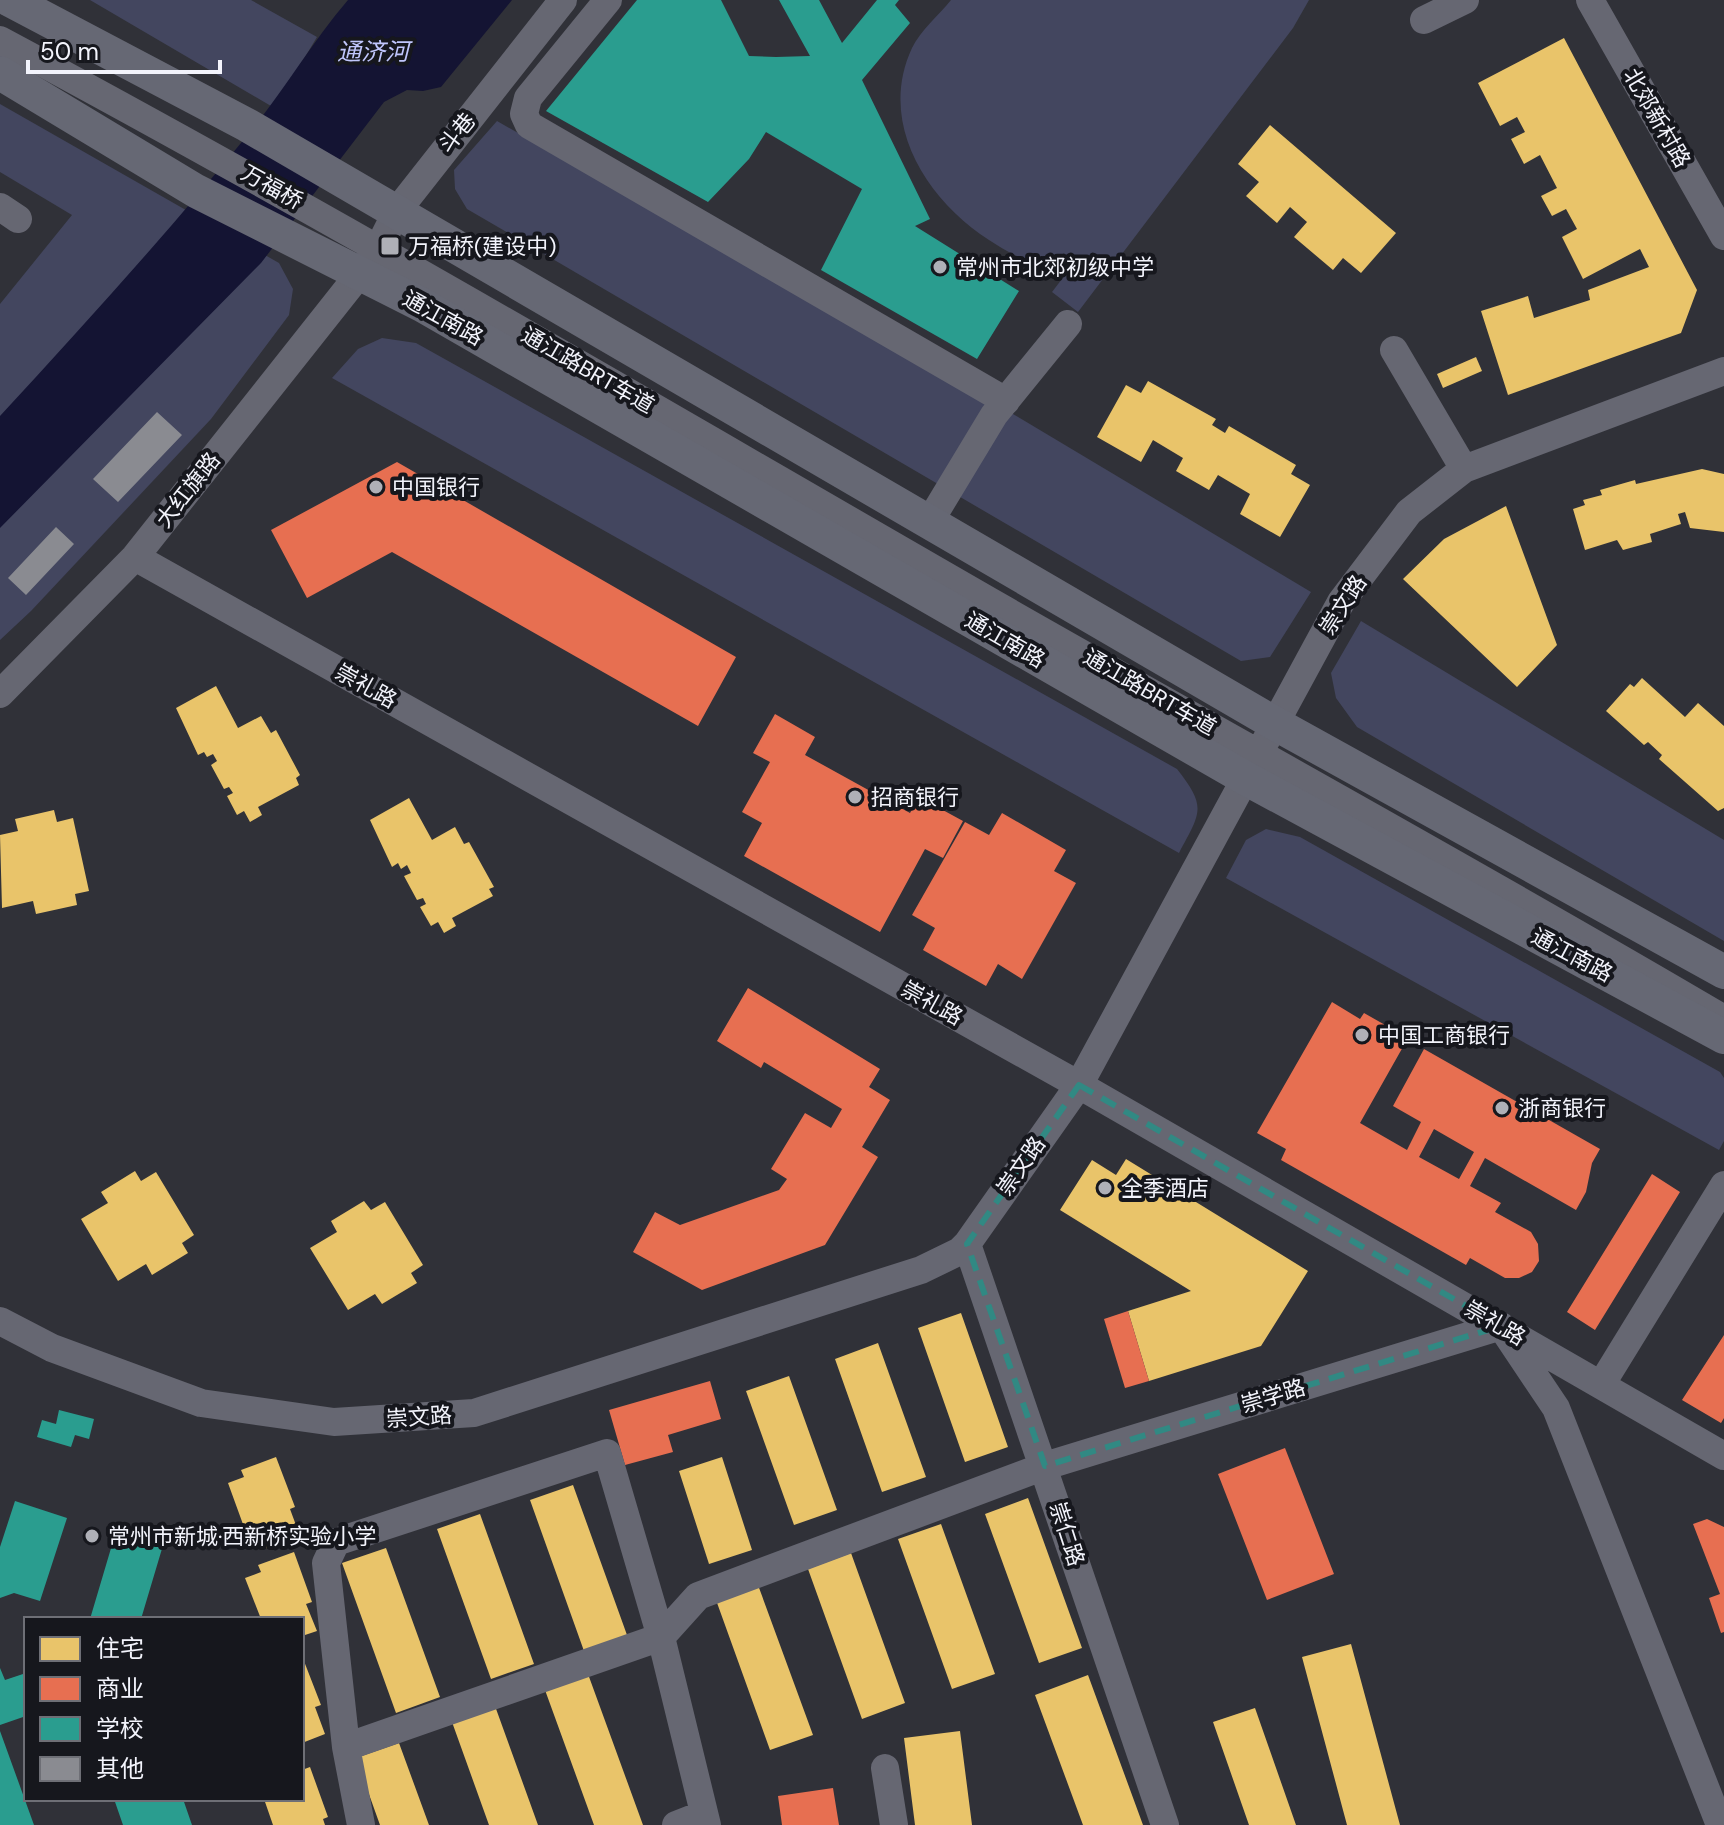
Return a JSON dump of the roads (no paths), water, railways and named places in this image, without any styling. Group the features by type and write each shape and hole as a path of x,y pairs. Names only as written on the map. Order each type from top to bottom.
{"main road":[{"name":"万福桥","path":"6,26 30,91 196,191 289,238"},
{"name":"万福桥","path":"6,26 230,141 332,199"},
{"name":"通江南路","path":"332,199 380,241 1261,749 1724,1037"},
{"name":"通江南路","path":"289,238 380,241 930,521 1261,749 1724,972"}],"street":[{"name":"斗巷","path":"380,241 563,0"},
{"path":"608,0 528,98 524,114 529,125 1006,401"},
{"path":"1424,20 1465,0"},
{"name":"北郊新村路","path":"1590,0 1724,236"},
{"name":"大红旗路","path":"0,694 135,557 380,241"},
{"name":"通江路BRT车道","path":"380,241 963,571 1724,1019"},
{"path":"930,521 1006,401 1068,324"},
{"path":"1394,350 1464,469"},
{"name":"崇文路","path":"0,1321 52,1348 201,1403 334,1422 474,1413 921,1270 960,1251 1079,1085 1341,602 1409,512 1464,469 1724,371"},
{"name":"崇礼路","path":"135,557 1079,1085 1724,1456"},
{"name":"通江路BRT车道","path":"1261,749 1724,1000"},
{"path":"1601,1385 1724,1185"},
{"name":"崇仁路","path":"967,1244 1165,1825"},
{"path":"1501,1326 1556,1408 1720,1825"},
{"name":"崇学路","path":"661,1637 698,1596 1045,1466 1501,1326"},
{"path":"361,1825 346,1747 326,1563 336,1542 607,1453 661,1637 706,1820 676,1825"},
{"path":"346,1747 661,1637"},
{"path":"885,1768 894,1825"}],"water":[{"name":"通济河","path":"348,0 512,0 441,87 423,91 407,90 384,102 261,263 0,528 0,416 220,169"}],"place":[{"name":"万福桥(建设中)","path":"390,246"},
{"name":"常州市北郊初级中学","path":"940,267"},
{"name":"中国银行","path":"376,487"},
{"name":"招商银行","path":"855,797"},
{"name":"中国工商银行","path":"1362,1035"},
{"name":"浙商银行","path":"1502,1108"},
{"name":"全季酒店","path":"1105,1188"},
{"name":"常州市新城·西新桥实验小学","path":"92,1536"}]}
